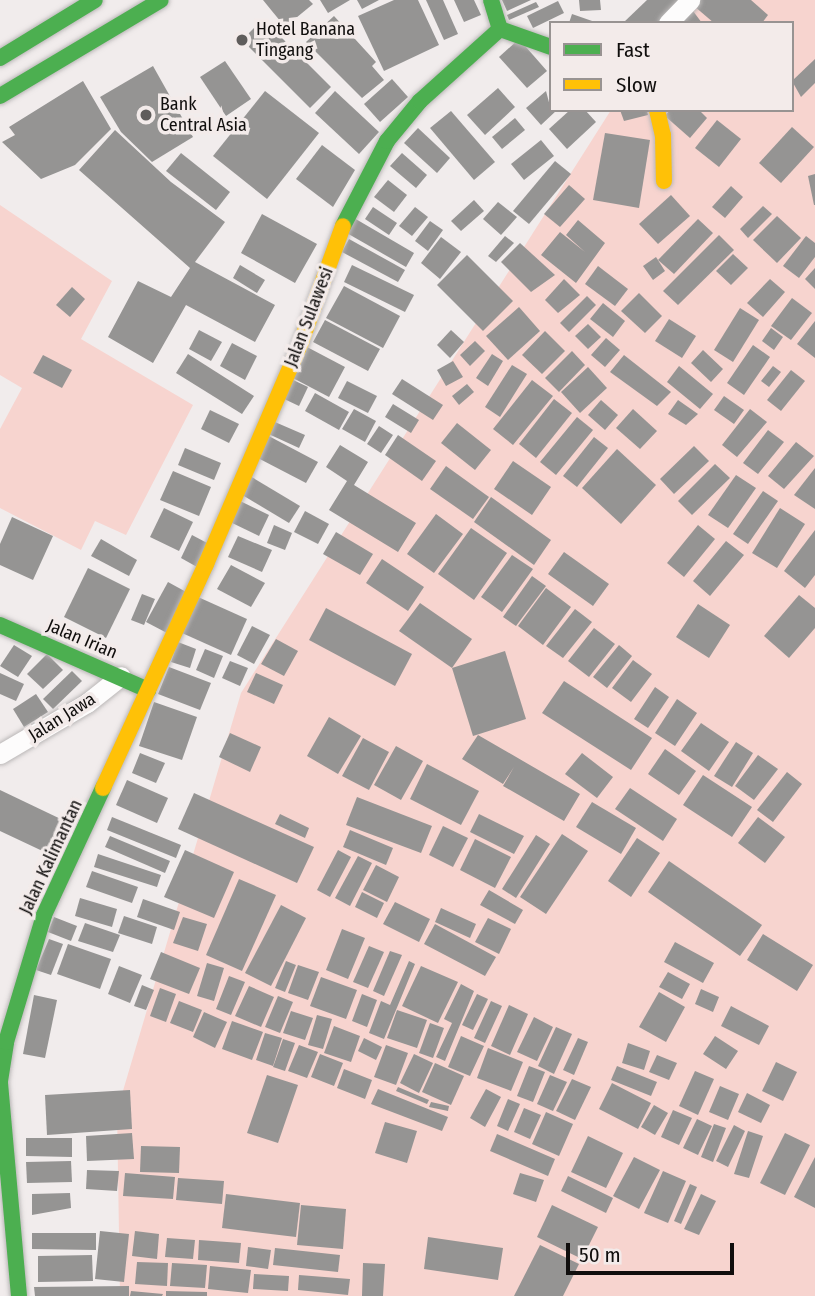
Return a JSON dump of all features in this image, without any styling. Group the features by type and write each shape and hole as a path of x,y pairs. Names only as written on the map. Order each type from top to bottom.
{"street":[{"path":"0,58 96,0"},
{"path":"0,96 161,0"},
{"path":"491,0 500,29 549,46"},
{"path":"670,21 690,0"},
{"name":"Jalan Sulawesi","path":"148,690 301,342 352,203 387,141 420,101 500,29"},
{"path":"657,112 663,135 664,181"},
{"name":"Jalan Irian","path":"0,625 148,690"},
{"name":"Jalan Jawa","path":"0,754 87,703 121,676"},
{"name":"Jalan Kalimantan","path":"19,1296 5,1210 0,1121 0,1081 6,1042 44,915 148,690"}],"shaded area":[{"path":"693,0 815,0 815,1296 120,1296 117,1111 241,693 610,112 794,112 794,21 670,21"},
{"path":"0,205 112,281 81,339 193,405 126,535 95,521 81,550 0,508 0,429 22,388 0,375"}],"building":[{"path":"263,0 309,0 313,4 285,27"},
{"path":"320,0 350,0 328,13"},
{"path":"357,0 379,0 362,9"},
{"path":"394,0 418,0 439,45 384,71 358,16"},
{"path":"426,0 443,0 458,34 444,40"},
{"path":"454,0 474,0 481,15 464,22"},
{"path":"502,0 531,0 507,11"},
{"path":"579,0 600,0 601,10 580,11"},
{"path":"647,0 682,0 660,21 625,21"},
{"path":"700,0 751,0 768,15 764,21 712,21 694,6"},
{"path":"558,1 564,13 533,28 527,16"},
{"path":"536,2 539,7 509,20 507,15"},
{"path":"693,11 700,21 680,21"},
{"path":"572,14 592,21 570,21"},
{"path":"334,16 376,62 372,66 384,80 362,98 306,42"},
{"path":"263,19 331,87 310,108 242,40"},
{"path":"519,39 547,71 527,88 499,57"},
{"path":"815,59 815,83 801,97 794,79"},
{"path":"225,61 251,99 226,116 200,77"},
{"name":"Bank Central Asia","path":"153,66 193,137 152,162 121,132 100,97"},
{"path":"392,79 408,97 380,122 364,104"},
{"path":"83,81 111,129 75,165 41,179 2,142 15,135 9,127"},
{"path":"498,88 515,107 485,135 467,115"},
{"path":"265,91 319,133 267,199 213,156"},
{"path":"335,91 379,132 359,154 315,113"},
{"path":"546,91 549,112 555,112 541,125 526,108"},
{"path":"451,111 495,162 474,180 430,128"},
{"path":"568,112 587,112 596,122 567,149 549,129"},
{"path":"621,112 647,112 648,115 624,121"},
{"path":"668,112 701,112 707,118 690,138 665,116"},
{"path":"515,118 525,130 502,149 492,137"},
{"path":"717,120 741,139 719,167 695,148"},
{"path":"792,127 814,147 781,183 759,163"},
{"path":"418,128 450,158 437,173 404,143"},
{"path":"115,130 171,182 225,222 195,262 275,305 255,342 186,305 153,363 108,337 138,281 171,297 190,268 79,170"},
{"path":"605,133 650,140 639,208 593,200"},
{"path":"541,140 554,156 524,180 511,164"},
{"path":"322,145 355,170 333,207 296,179"},
{"path":"181,153 230,192 216,210 166,171"},
{"path":"402,153 427,175 416,188 390,166"},
{"path":"555,161 571,174 529,224 513,211"},
{"path":"815,174 815,205 814,205 808,176"},
{"path":"388,180 407,195 394,212 374,197"},
{"path":"569,185 585,199 560,227 544,214"},
{"path":"731,186 743,197 725,218 712,207"},
{"path":"671,195 690,216 658,244 639,224"},
{"path":"474,200 484,211 461,231 451,221"},
{"path":"498,202 517,217 501,235 483,219"},
{"path":"763,206 772,214 748,238 740,229"},
{"path":"373,207 397,223 389,235 365,219"},
{"path":"415,207 428,217 412,236 399,226"},
{"path":"262,214 317,244 295,283 241,253"},
{"path":"777,216 801,238 777,263 753,240"},
{"path":"354,218 414,253 406,267 345,232"},
{"path":"698,219 713,233 674,274 658,260"},
{"path":"578,220 605,243 576,283 541,255 560,232 585,252 566,235"},
{"path":"430,221 443,230 428,251 415,241"},
{"path":"719,235 734,250 678,305 663,291"},
{"path":"505,236 514,243 496,262 488,256"},
{"path":"806,236 815,243 815,257 799,278 783,266"},
{"path":"441,237 461,252 440,279 421,263"},
{"path":"349,239 405,270 398,282 342,252"},
{"path":"520,243 555,275 531,292 501,262"},
{"path":"733,254 748,268 731,285 716,271"},
{"path":"467,255 513,301 483,331 437,285"},
{"path":"656,257 665,271 653,280 643,266"},
{"path":"240,265 265,280 257,293 233,278"},
{"path":"352,265 414,295 405,312 344,282"},
{"path":"598,266 628,289 615,306 585,284"},
{"path":"815,268 815,289 805,279"},
{"path":"564,279 580,295 558,313 545,300"},
{"path":"770,279 785,292 763,317 747,303"},
{"path":"344,286 400,316 383,348 326,318"},
{"path":"72,287 85,299 70,317 56,305"},
{"path":"639,293 662,316 645,333 621,311"},
{"path":"587,296 596,305 569,332 560,323"},
{"path":"792,298 812,313 791,340 771,326"},
{"path":"603,303 625,321 613,337 590,319"},
{"path":"519,307 540,331 508,360 486,336"},
{"path":"740,308 759,320 733,362 714,350"},
{"path":"669,319 696,336 682,358 655,341"},
{"path":"325,320 380,349 368,371 313,342"},
{"path":"815,321 815,358 797,344"},
{"path":"588,324 601,337 588,349 575,336"},
{"path":"771,328 783,337 774,350 762,341"},
{"path":"199,330 222,342 211,361 189,349"},
{"path":"451,330 464,342 450,358 437,345"},
{"path":"545,331 565,351 542,374 522,355"},
{"path":"606,338 620,350 605,367 591,355"},
{"path":"475,341 485,351 470,366 460,355"},
{"path":"232,343 257,356 245,380 220,366"},
{"path":"753,345 770,357 744,395 727,383"},
{"path":"307,347 345,367 329,397 291,377"},
{"path":"703,350 723,369 711,382 691,363"},
{"path":"572,351 585,365 559,392 545,378"},
{"path":"188,354 254,396 242,414 176,373"},
{"path":"492,354 503,361 488,386 476,378"},
{"path":"43,355 72,370 62,388 33,373"},
{"path":"624,355 671,392 657,406 610,372"},
{"path":"453,361 463,377 446,386 437,370"},
{"path":"512,365 527,374 500,417 485,407"},
{"path":"679,366 713,394 700,409 667,382"},
{"path":"773,366 781,372 769,387 761,381"},
{"path":"588,367 607,388 580,413 561,392"},
{"path":"791,370 805,381 781,411 767,400"},
{"path":"289,378 308,387 299,406 280,397"},
{"path":"402,379 443,405 433,420 392,394"},
{"path":"532,380 553,396 513,445 493,429"},
{"path":"347,381 377,396 368,413 338,398"},
{"path":"467,384 474,392 459,405 452,396"},
{"path":"315,393 349,412 339,430 305,411"},
{"path":"724,396 744,410 734,424 714,410"},
{"path":"554,399 572,413 536,458 519,444"},
{"path":"601,400 618,415 605,430 588,415"},
{"path":"678,400 698,414 686,425 668,414"},
{"path":"393,404 419,420 411,433 385,417"},
{"path":"354,409 376,421 365,442 342,429"},
{"path":"633,409 657,431 640,449 616,428"},
{"path":"750,409 767,422 737,457 722,445"},
{"path":"210,410 239,424 229,443 201,429"},
{"path":"577,417 593,430 556,475 540,462"},
{"path":"268,419 305,435 299,448 262,431"},
{"path":"457,423 491,450 475,470 441,443"},
{"path":"379,426 393,435 381,453 367,444"},
{"path":"768,430 784,442 758,474 743,463"},
{"path":"263,433 318,462 306,483 252,455"},
{"path":"398,435 436,461 422,481 385,455"},
{"path":"594,437 608,448 577,487 563,476"},
{"path":"796,442 814,456 784,489 768,476"},
{"path":"340,445 368,462 354,485 416,523 398,552 329,510 347,481 326,467"},
{"path":"694,446 709,461 674,494 660,479"},
{"path":"185,448 221,463 214,480 178,465"},
{"path":"617,449 656,485 621,524 582,488"},
{"path":"513,461 551,487 532,515 494,489"},
{"path":"715,464 730,478 692,515 678,501"},
{"path":"446,466 489,497 473,519 430,489"},
{"path":"815,468 815,509 794,495"},
{"path":"173,471 211,487 199,516 160,500"},
{"path":"736,475 756,488 728,528 708,515"},
{"path":"250,476 300,506 289,523 239,493"},
{"path":"763,491 778,501 748,544 733,534"},
{"path":"491,497 551,540 534,565 474,522"},
{"path":"238,500 269,515 259,536 228,521"},
{"path":"164,508 193,522 179,551 150,537"},
{"path":"780,508 805,524 777,568 752,553"},
{"path":"305,511 329,524 318,544 294,532"},
{"path":"436,514 463,534 434,573 407,554"},
{"path":"12,517 53,536 33,580 0,565 0,544"},
{"path":"274,525 292,533 285,550 267,543"},
{"path":"698,525 715,539 684,577 667,563"},
{"path":"471,528 507,553 474,600 438,574"},
{"path":"815,530 815,575 805,588 784,571"},
{"path":"336,532 373,554 360,575 323,554"},
{"path":"192,535 209,544 197,567 181,558"},
{"path":"238,536 272,550 262,572 228,557"},
{"path":"101,539 137,560 129,576 91,556"},
{"path":"726,541 744,555 710,596 693,581"},
{"path":"564,552 609,584 593,606 548,574"},
{"path":"512,555 533,569 502,612 481,597"},
{"path":"382,559 424,587 408,611 366,583"},
{"path":"231,565 265,583 251,607 217,589"},
{"path":"88,568 130,589 106,638 64,617"},
{"path":"532,576 546,586 516,626 503,617"},
{"path":"168,582 188,593 167,633 146,622"},
{"path":"546,588 571,607 543,645 518,626"},
{"path":"142,594 155,599 144,625 131,620"},
{"path":"799,595 815,608 815,628 789,658 764,636"},
{"path":"198,597 247,619 231,655 182,633"},
{"path":"420,603 472,639 452,668 399,631"},
{"path":"698,604 730,625 709,658 676,637"},
{"path":"326,608 412,654 395,686 309,640"},
{"path":"575,609 592,622 563,658 546,646"},
{"path":"252,626 270,635 254,664 237,655"},
{"path":"594,628 615,644 589,677 568,661"},
{"path":"276,639 298,651 284,676 261,664"},
{"path":"178,642 196,649 190,668 171,662"},
{"path":"14,645 32,656 18,677 0,666"},
{"path":"619,645 632,656 607,688 593,677"},
{"path":"205,649 223,656 214,678 196,670"},
{"path":"505,651 526,719 473,736 452,668"},
{"path":"47,654 63,670 43,689 27,674"},
{"path":"633,660 652,674 631,702 612,688"},
{"path":"230,661 248,668 240,686 222,678"},
{"path":"169,667 211,683 200,710 158,694"},
{"path":"72,671 82,681 53,709 43,699"},
{"path":"0,673 24,684 16,701 0,694"},
{"path":"256,673 283,685 274,704 247,692"},
{"path":"564,681 652,738 631,770 542,713"},
{"path":"655,687 669,697 648,728 634,719"},
{"path":"36,694 48,712 24,727 13,709"},
{"path":"677,699 697,713 675,746 655,733"},
{"path":"154,702 197,717 182,760 139,746"},
{"path":"329,717 361,736 338,774 307,756"},
{"path":"701,723 729,742 709,771 681,751"},
{"path":"230,733 261,747 250,772 219,757"},
{"path":"478,735 580,794 564,821 503,786 514,767 503,784 462,759"},
{"path":"363,738 389,752 369,790 342,776"},
{"path":"736,742 753,753 732,787 714,776"},
{"path":"396,746 423,761 401,800 374,785"},
{"path":"665,749 696,771 679,795 648,774"},
{"path":"140,753 165,763 156,783 132,773"},
{"path":"582,753 613,777 597,798 565,774"},
{"path":"758,755 778,769 754,800 735,786"},
{"path":"427,764 479,791 461,825 410,799"},
{"path":"787,772 802,784 773,822 757,810"},
{"path":"703,775 752,807 732,837 683,805"},
{"path":"127,780 168,798 157,823 116,805"},
{"path":"630,788 677,819 663,841 615,809"},
{"path":"0,790 67,822 51,855 0,831"},
{"path":"194,793 314,847 297,883 178,829"},
{"path":"357,797 432,826 421,853 346,825"},
{"path":"592,802 636,828 621,854 576,827"},
{"path":"280,814 309,828 305,838 275,824"},
{"path":"479,814 524,836 514,854 470,832"},
{"path":"112,817 181,845 176,858 107,830"},
{"path":"758,817 785,837 765,863 738,843"},
{"path":"443,826 468,838 453,867 429,855"},
{"path":"350,830 393,848 386,865 343,847"},
{"path":"562,834 588,851 546,914 520,897"},
{"path":"536,835 550,844 516,898 502,889"},
{"path":"110,836 170,861 165,873 105,847"},
{"path":"637,838 660,853 631,897 608,881"},
{"path":"475,839 511,857 495,888 460,870"},
{"path":"185,850 234,872 214,918 164,897"},
{"path":"338,850 351,857 330,897 317,890"},
{"path":"98,854 161,875 157,887 94,867"},
{"path":"358,856 372,863 350,906 335,898"},
{"path":"669,861 762,925 740,956 648,892"},
{"path":"376,865 399,877 387,902 363,890"},
{"path":"92,871 138,887 132,903 86,887"},
{"path":"239,879 276,895 242,971 206,955"},
{"path":"489,890 523,910 515,924 480,905"},
{"path":"362,892 384,903 377,918 355,907"},
{"path":"80,898 117,909 112,927 75,916"},
{"path":"143,899 180,912 174,930 137,917"},
{"path":"395,902 430,919 419,942 383,924"},
{"path":"281,905 306,918 271,986 245,973"},
{"path":"441,908 476,924 470,938 435,922"},
{"path":"124,916 157,927 152,944 118,933"},
{"path":"54,917 77,926 71,941 48,932"},
{"path":"183,917 207,924 198,951 173,943"},
{"path":"488,918 511,929 499,954 475,942"},
{"path":"85,923 120,935 113,952 78,941"},
{"path":"435,924 496,957 485,976 424,944"},
{"path":"342,929 365,938 348,979 326,970"},
{"path":"763,934 813,965 797,991 747,960"},
{"path":"49,939 63,944 51,975 36,970"},
{"path":"675,942 714,963 703,983 664,962"},
{"path":"68,944 111,959 100,989 57,974"},
{"path":"369,946 384,952 368,988 353,982"},
{"path":"390,951 402,955 384,996 373,991"},
{"path":"161,952 200,968 189,994 150,979"},
{"path":"286,961 296,965 285,992 275,988"},
{"path":"409,961 415,964 384,1039 369,1033 381,1001 390,1005"},
{"path":"207,963 224,968 214,1001 197,996"},
{"path":"298,965 319,972 308,1000 288,993"},
{"path":"119,966 142,975 130,1003 108,994"},
{"path":"421,966 458,982 438,1023 402,1006"},
{"path":"668,972 690,984 682,999 659,987"},
{"path":"229,976 245,982 231,1015 216,1009"},
{"path":"321,977 357,990 346,1019 310,1006"},
{"path":"461,984 474,991 445,1061 436,1057 452,1023 444,1019"},
{"path":"142,985 154,990 146,1010 134,1006"},
{"path":"249,986 274,997 261,1027 235,1016"},
{"path":"160,988 176,994 166,1022 150,1016"},
{"path":"701,989 719,997 713,1012 695,1004"},
{"path":"659,992 685,1007 666,1042 639,1027"},
{"path":"362,994 377,1000 367,1027 352,1021"},
{"path":"477,994 488,999 473,1030 462,1025"},
{"path":"34,995 57,1000 45,1058 23,1054"},
{"path":"278,996 293,1002 280,1033 265,1027"},
{"path":"179,1001 202,1010 193,1032 170,1023"},
{"path":"491,1001 502,1006 485,1043 474,1038"},
{"path":"509,1005 528,1014 510,1055 491,1046"},
{"path":"731,1006 769,1026 759,1045 721,1026"},
{"path":"397,1010 427,1020 417,1048 387,1038"},
{"path":"291,1011 313,1018 305,1040 283,1033"},
{"path":"204,1012 227,1022 215,1048 193,1037"},
{"path":"317,1015 332,1019 323,1049 308,1045"},
{"path":"534,1017 553,1027 537,1061 517,1052"},
{"path":"232,1021 263,1032 252,1060 222,1049"},
{"path":"430,1023 444,1028 433,1058 419,1053"},
{"path":"334,1026 360,1036 351,1062 324,1053"},
{"path":"556,1027 572,1034 554,1074 538,1066"},
{"path":"265,1033 282,1038 273,1066 256,1060"},
{"path":"461,1036 484,1046 470,1076 448,1067"},
{"path":"715,1036 738,1051 726,1069 703,1054"},
{"path":"364,1038 382,1047 376,1060 358,1051"},
{"path":"578,1038 588,1042 574,1075 563,1070"},
{"path":"283,1039 295,1043 285,1071 273,1067"},
{"path":"628,1043 650,1051 644,1070 622,1063"},
{"path":"299,1045 318,1052 307,1078 288,1071"},
{"path":"386,1045 408,1053 396,1085 374,1077"},
{"path":"488,1048 523,1062 511,1091 477,1078"},
{"path":"320,1054 343,1063 334,1086 311,1077"},
{"path":"414,1054 433,1063 419,1093 400,1083"},
{"path":"657,1055 677,1063 669,1080 649,1072"},
{"path":"776,1062 797,1072 783,1101 762,1091"},
{"path":"435,1063 464,1076 451,1105 422,1092"},
{"path":"529,1066 545,1072 533,1102 517,1096"},
{"path":"617,1066 657,1082 651,1096 611,1080"},
{"path":"344,1069 372,1080 365,1099 337,1088"},
{"path":"695,1071 714,1079 698,1115 679,1106"},
{"path":"267,1075 298,1085 278,1143 247,1133"},
{"path":"550,1075 567,1082 553,1111 537,1104"},
{"path":"572,1079 591,1087 575,1120 556,1111"},
{"path":"612,1083 651,1103 638,1129 599,1109"},
{"path":"720,1086 739,1094 728,1120 709,1112"},
{"path":"398,1087 429,1100 427,1104 396,1091"},
{"path":"378,1089 448,1117 442,1131 371,1104"},
{"path":"486,1089 501,1097 485,1127 470,1118"},
{"path":"130,1090 132,1129 47,1135 45,1095"},
{"path":"747,1093 770,1105 761,1123 738,1112"},
{"path":"508,1099 520,1104 508,1131 497,1126"},
{"path":"431,1102 449,1106 448,1111 429,1107"},
{"path":"654,1105 668,1113 655,1135 641,1127"},
{"path":"524,1108 541,1115 530,1139 514,1132"},
{"path":"673,1110 692,1118 679,1145 661,1137"},
{"path":"546,1112 573,1124 559,1156 532,1144"},
{"path":"697,1119 712,1126 698,1155 683,1148"},
{"path":"385,1122 417,1131 407,1163 375,1153"},
{"path":"714,1124 726,1128 713,1162 701,1157"},
{"path":"734,1125 745,1131 728,1167 716,1161"},
{"path":"748,1131 763,1136 749,1178 734,1174"},
{"path":"132,1133 134,1159 87,1161 86,1136"},
{"path":"785,1133 810,1145 785,1195 760,1183"},
{"path":"497,1134 555,1159 548,1176 490,1151"},
{"path":"588,1136 623,1153 606,1188 571,1172"},
{"path":"26,1138 72,1138 72,1157 26,1156"},
{"path":"141,1146 180,1147 179,1173 140,1172"},
{"path":"634,1157 660,1170 639,1209 613,1196"},
{"path":"815,1157 815,1208 794,1197"},
{"path":"71,1161 72,1182 27,1183 26,1162"},
{"path":"87,1170 119,1171 117,1191 86,1189"},
{"path":"663,1171 686,1181 668,1223 644,1213"},
{"path":"125,1173 175,1177 173,1199 123,1196"},
{"path":"520,1173 544,1180 536,1202 513,1194"},
{"path":"568,1176 613,1198 606,1213 561,1191"},
{"path":"178,1178 224,1181 222,1204 176,1200"},
{"path":"690,1184 697,1187 681,1224 674,1221"},
{"path":"70,1193 71,1208 32,1215 32,1194"},
{"path":"226,1194 300,1203 296,1237 222,1228"},
{"path":"701,1194 716,1201 699,1235 684,1229"},
{"path":"301,1205 346,1209 343,1249 297,1245"},
{"path":"552,1205 598,1227 582,1259 537,1237"},
{"path":"100,1231 129,1234 124,1282 95,1279"},
{"path":"135,1231 159,1234 157,1259 132,1256"},
{"path":"32,1233 96,1233 96,1250 32,1249"},
{"path":"428,1237 503,1248 498,1280 424,1269"},
{"path":"167,1238 195,1240 193,1259 165,1257"},
{"path":"199,1240 241,1243 239,1263 198,1260"},
{"path":"540,1245 579,1264 563,1296 514,1296"},
{"path":"248,1247 271,1250 268,1269 246,1266"},
{"path":"275,1248 340,1255 338,1272 273,1265"},
{"path":"92,1255 93,1281 38,1282 38,1256"},
{"path":"137,1262 168,1263 167,1286 135,1284"},
{"path":"172,1263 207,1265 205,1288 170,1286"},
{"path":"363,1263 385,1264 383,1296 362,1296"},
{"path":"210,1266 251,1270 248,1293 208,1289"},
{"path":"254,1274 289,1276 288,1291 253,1289"},
{"path":"299,1275 350,1279 348,1295 298,1290"},
{"path":"129,1286 129,1296 35,1296 34,1287"},
{"path":"131,1291 163,1294 130,1296"},
{"path":"166,1291 207,1292 207,1296 166,1296"}],"traffic: fast":[{"path":"0,58 95,0"},
{"path":"0,96 161,0"},
{"path":"491,0 500,29"},
{"path":"500,29 549,46"},
{"path":"343,226 387,141 420,101 500,29"},
{"path":"0,625 148,690"},
{"path":"19,1296 0,1081 6,1042 44,915 103,788"}],"traffic: slow":[{"path":"657,112 663,135 664,181"},
{"path":"103,788 206,564 301,342 343,226"}],"place":[{"name":"Hotel Banana Tingang","path":"242,40"},
{"name":"Bank Central Asia","path":"146,115"}]}
